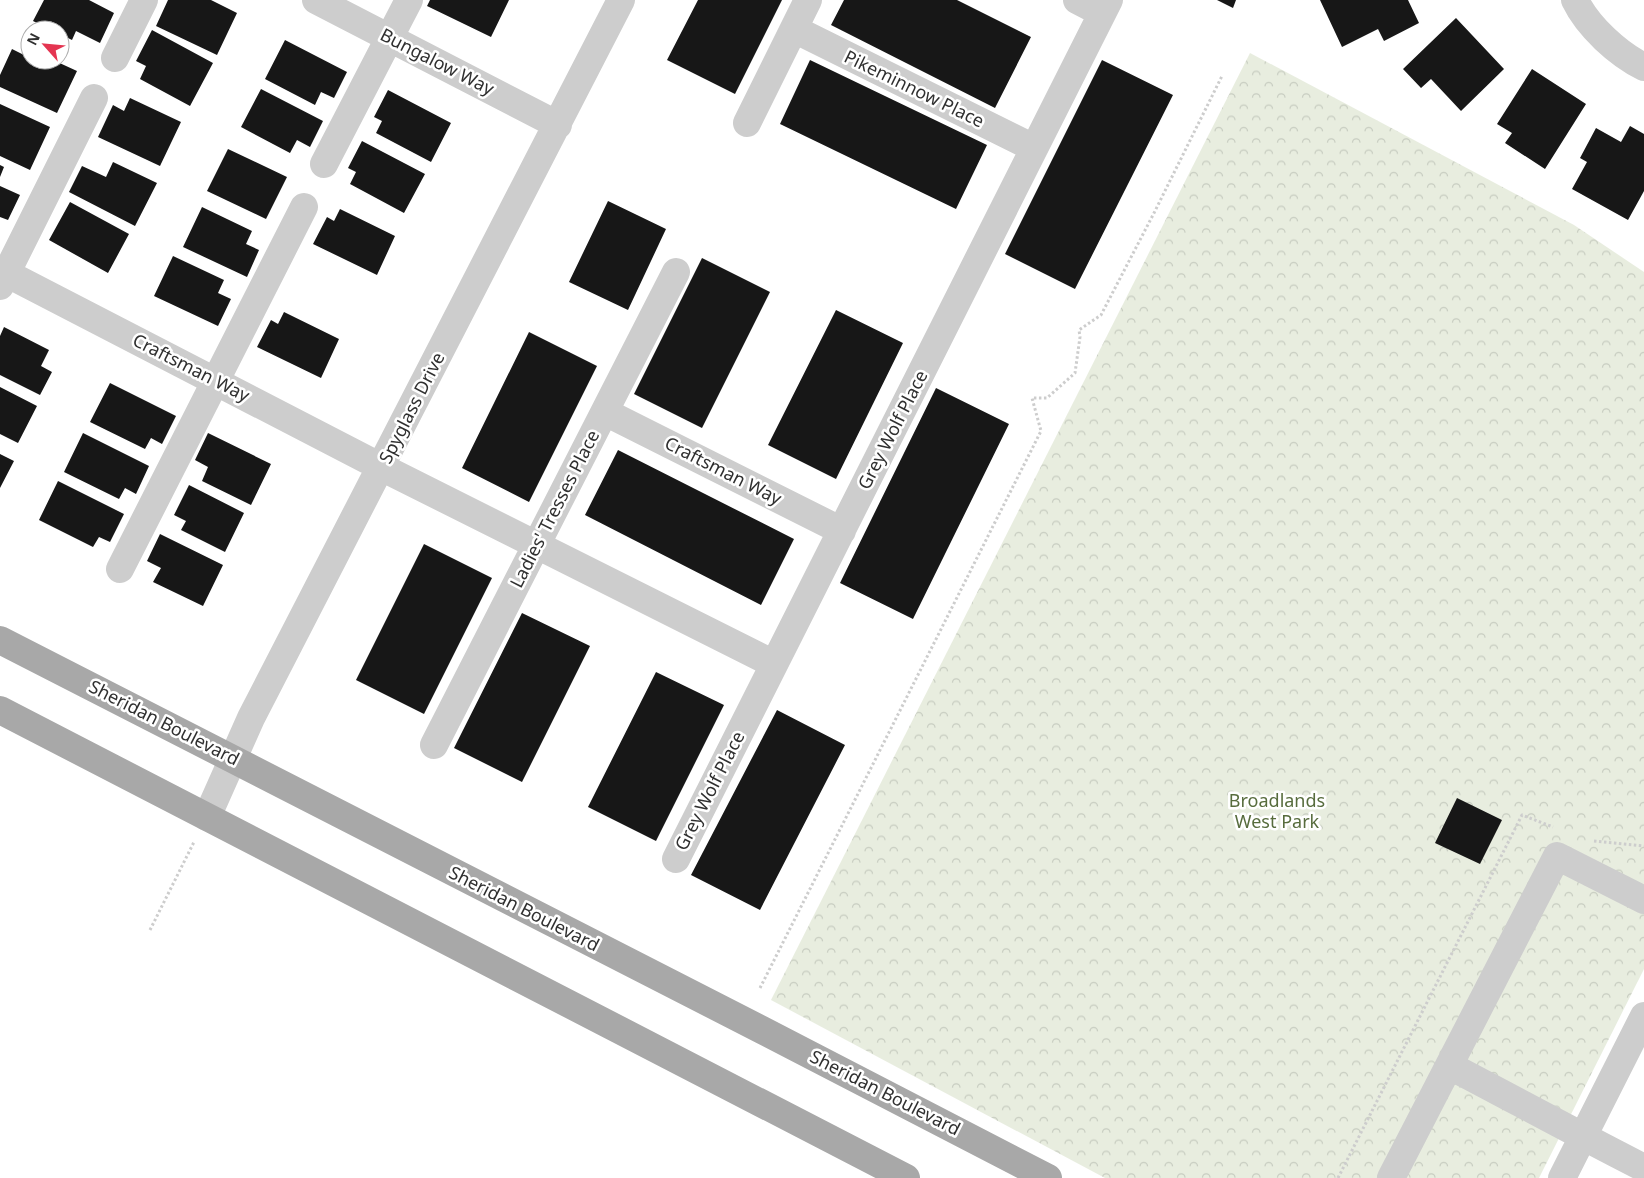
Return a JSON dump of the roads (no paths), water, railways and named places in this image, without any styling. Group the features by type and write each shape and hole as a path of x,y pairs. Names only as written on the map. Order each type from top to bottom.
{"main road":[{"name":"Sheridan Boulevard","path":"0,640 1048,1178"},
{"path":"0,710 906,1178"}],"street":[{"path":"115,58 144,0"},
{"name":"Bungalow Way","path":"316,0 558,124"},
{"path":"324,164 409,0"},
{"name":"Spyglass Drive","path":"207,817 251,718 621,0"},
{"path":"747,123 808,0"},
{"path":"1077,0 1106,7"},
{"path":"1575,0 1602,36 1632,61 1644,67"},
{"name":"Grey Wolf Place","path":"676,859 1106,7"},
{"name":"Pikeminnow Place","path":"794,29 1034,148"},
{"path":"2,276 94,98"},
{"path":"120,569 304,207"},
{"name":"Ladies' Tresses Place","path":"434,745 676,272"},
{"name":"Craftsman Way","path":"2,276 774,664"},
{"name":"Craftsman Way","path":"605,412 842,531"},
{"path":"1391,1178 1557,856 1644,900"},
{"path":"1562,1178 1644,1016"},
{"path":"1450,1066 1644,1168"}],"park label":[{"name":"Broadlands West Park","path":"1277,811"}]}
